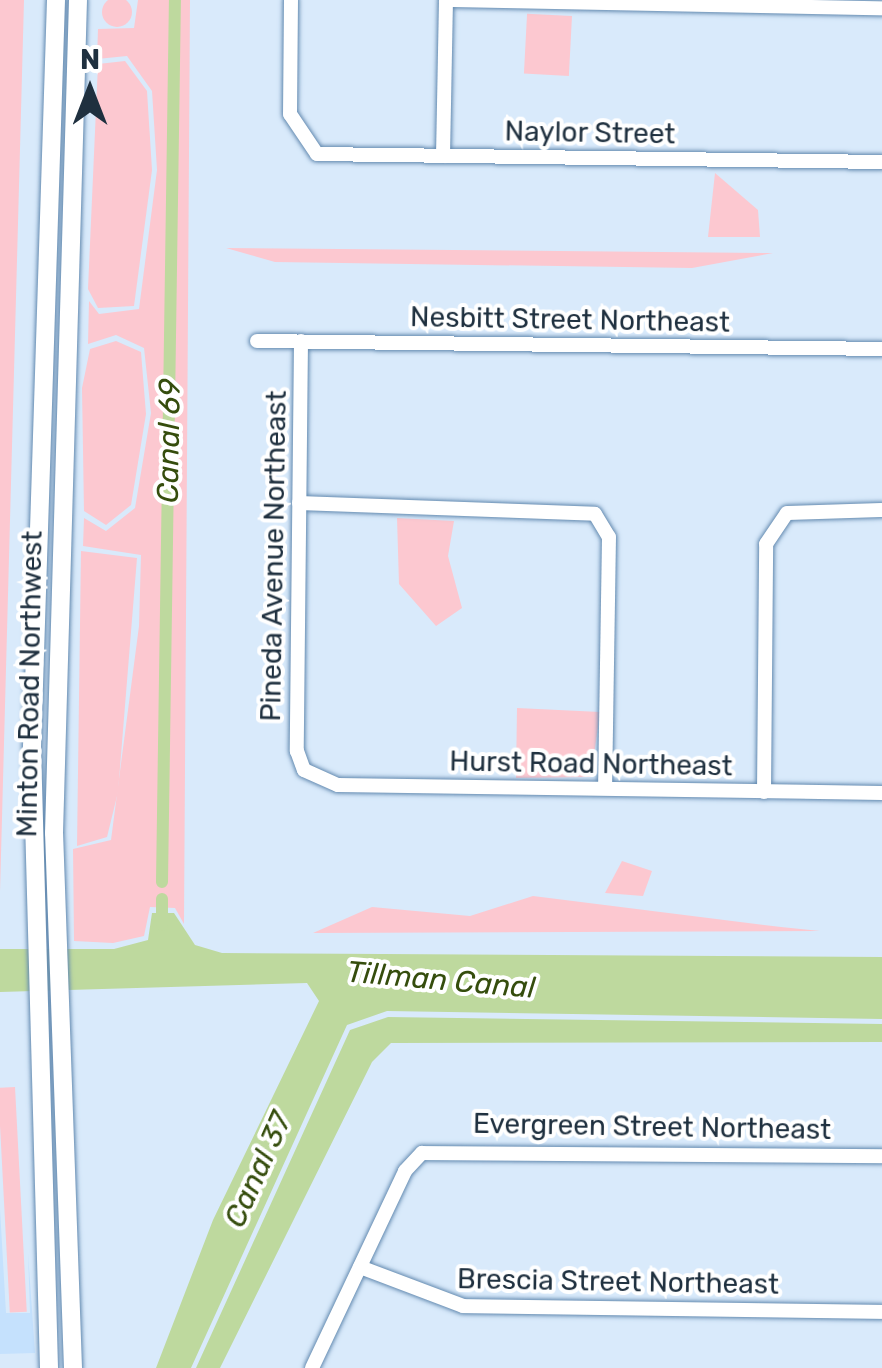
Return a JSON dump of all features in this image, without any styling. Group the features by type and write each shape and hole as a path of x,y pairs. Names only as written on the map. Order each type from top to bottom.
{"main road":[{"name":"Minton Road Northwest","path":"50,1368 32,920 56,0"},
{"name":"Minton Road Northwest","path":"74,1368 55,921 78,0"}],"street":[{"name":"Naylor Street","path":"291,0 290,114 302,142 318,154 882,162"},
{"path":"444,156 446,0 882,8"},
{"name":"Nesbitt Street Northeast","path":"257,341 882,349"},
{"name":"Pineda Avenue Northeast","path":"301,342 299,503 304,770"},
{"path":"299,503 595,514 609,537 605,788"},
{"path":"764,792 766,544 787,513 882,510"},
{"name":"Hurst Road Northeast","path":"304,770 338,785 882,793"},
{"name":"Evergreen Street Northeast","path":"360,1267 422,1153 882,1156"},
{"path":"312,1368 360,1267"},
{"name":"Brescia Street Northeast","path":"360,1267 447,1305 882,1312"}],"shaded area":[{"path":"117,-3 128,1 132,12 128,23 117,27 106,23 102,12 106,1"},
{"path":"0,0 24,0 0,892"},
{"path":"138,0 190,0 184,924 175,908 150,907 144,936 113,943 74,941 73,849 111,840 139,626 141,555 83,546 84,518 106,531 135,508 151,413 144,348 116,335 88,344 89,301 99,314 139,309 157,170 152,91 127,56 97,59 98,29 134,28"},
{"path":"527,14 572,16 569,76 524,74"},
{"path":"125,61 147,91 152,170 134,306 98,308 88,289 98,64"},
{"path":"715,173 758,210 760,237 708,237"},
{"path":"226,248 773,253 692,268 275,262"},
{"path":"116,341 141,352 146,414 131,505 106,525 84,511 82,388 90,349"},
{"path":"397,518 454,521 448,556 462,608 436,626 399,584"},
{"path":"81,551 137,558 118,792 107,837 77,846"},
{"path":"517,708 600,712 591,777 516,778"},
{"path":"622,861 652,871 643,896 605,893"},
{"path":"533,896 820,931 313,933 372,907 470,916"},
{"path":"15,1087 27,1312 10,1313 0,1088"},
{"path":"0,1209 6,1313 30,1313 28,1253 35,1353 0,1354"}],"water":[{"path":"152,913 174,913 195,945 222,953 882,957 882,1019 387,1011 347,1025 191,1368 156,1368 213,1220 319,1001 307,983 0,992 0,949 114,949 148,940"},
{"path":"388,1017 882,1024 882,1042 391,1043 372,1062 220,1368 196,1368 350,1030"}],"waterway":[{"name":"Canal 69","path":"162,882 175,0"},
{"name":"Canal 69","path":"162,899 162,925"}],"water label":[{"name":"Tillman Canal","path":"441,980"},
{"name":"Canal 37","path":"258,1170"}]}
